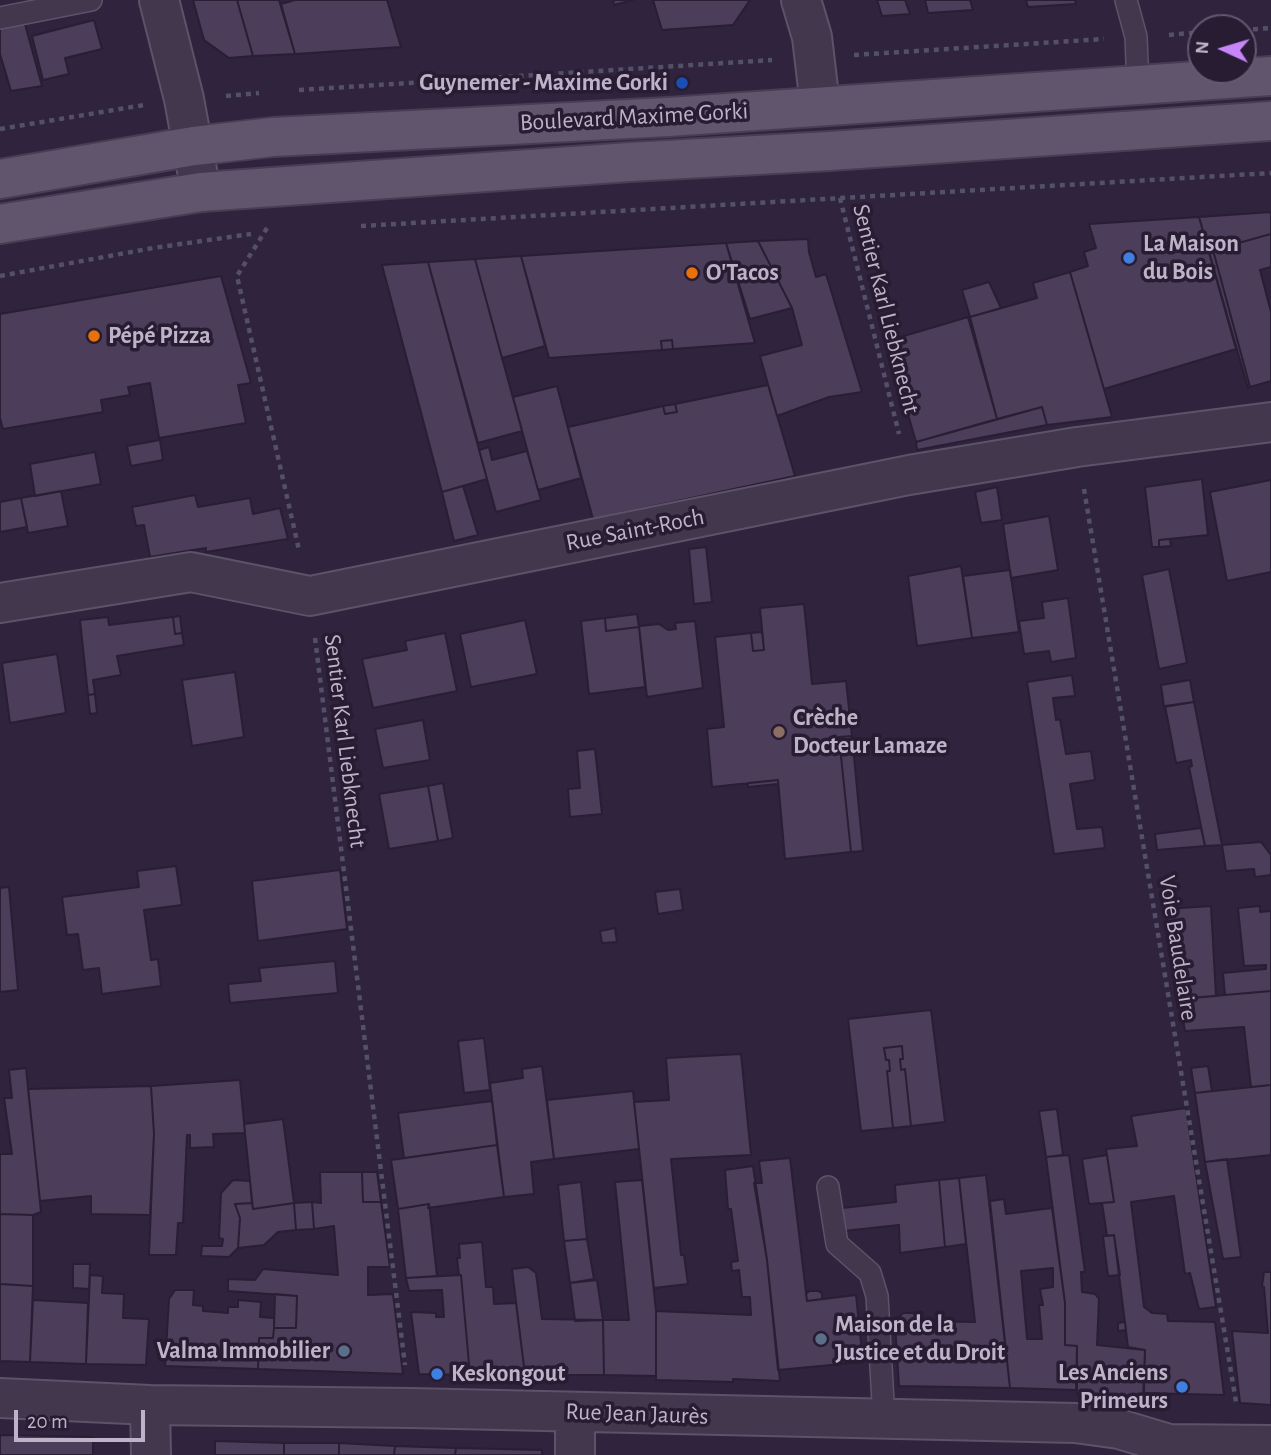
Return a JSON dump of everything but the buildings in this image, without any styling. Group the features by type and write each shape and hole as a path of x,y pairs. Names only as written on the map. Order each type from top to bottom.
{"main road":[{"name":"Boulevard Maxime Gorki","path":"0,179 194,146 273,137 668,117 1271,76"},
{"name":"Boulevard Maxime Gorki","path":"0,225 201,192 1271,121"}],"street":[{"path":"159,0 184,99 201,192"},
{"path":"801,0 812,37 820,106"},
{"name":"Rue Saint-Roch","path":"0,603 191,572 310,596 909,475 1077,447 1271,422"},
{"name":"Rue Jean Jaurès","path":"0,1398 150,1405 1075,1423 1119,1429 1175,1449 1268,1445"},
{"path":"150,1405 151,1455"},
{"path":"575,1412 575,1455"}],"lane":[{"path":"0,18 91,0"},
{"path":"1126,0 1136,37 1138,86"},
{"path":"828,1187 837,1244 870,1273 877,1296 884,1420"}],"path":[{"path":"295,90 1136,37"},
{"path":"0,129 184,99 268,92 273,137"},
{"name":"Sentier Karl Liebknecht","path":"830,151 909,475"},
{"path":"349,227 1271,173"},
{"name":"Sentier Karl Liebknecht","path":"275,186 267,232 237,276 310,596 411,1408"},
{"path":"0,276 153,248 267,232"},
{"name":"Voie Baudelaire","path":"1077,447 1238,1415 1268,1445"}],"place":[{"name":"Guynemer - Maxime Gorki","path":"682,83"},
{"name":"La Maison du Bois","path":"1129,258"},
{"name":"O'Tacos","path":"692,273"},
{"name":"Pépé Pizza","path":"94,336"},
{"name":"Crèche Docteur Lamaze","path":"779,732"},
{"name":"Maison de la Justice et du Droit","path":"821,1339"},
{"name":"Valma Immobilier","path":"344,1351"},
{"name":"Keskongout","path":"437,1374"},
{"name":"Les Anciens Primeurs","path":"1182,1387"}]}
